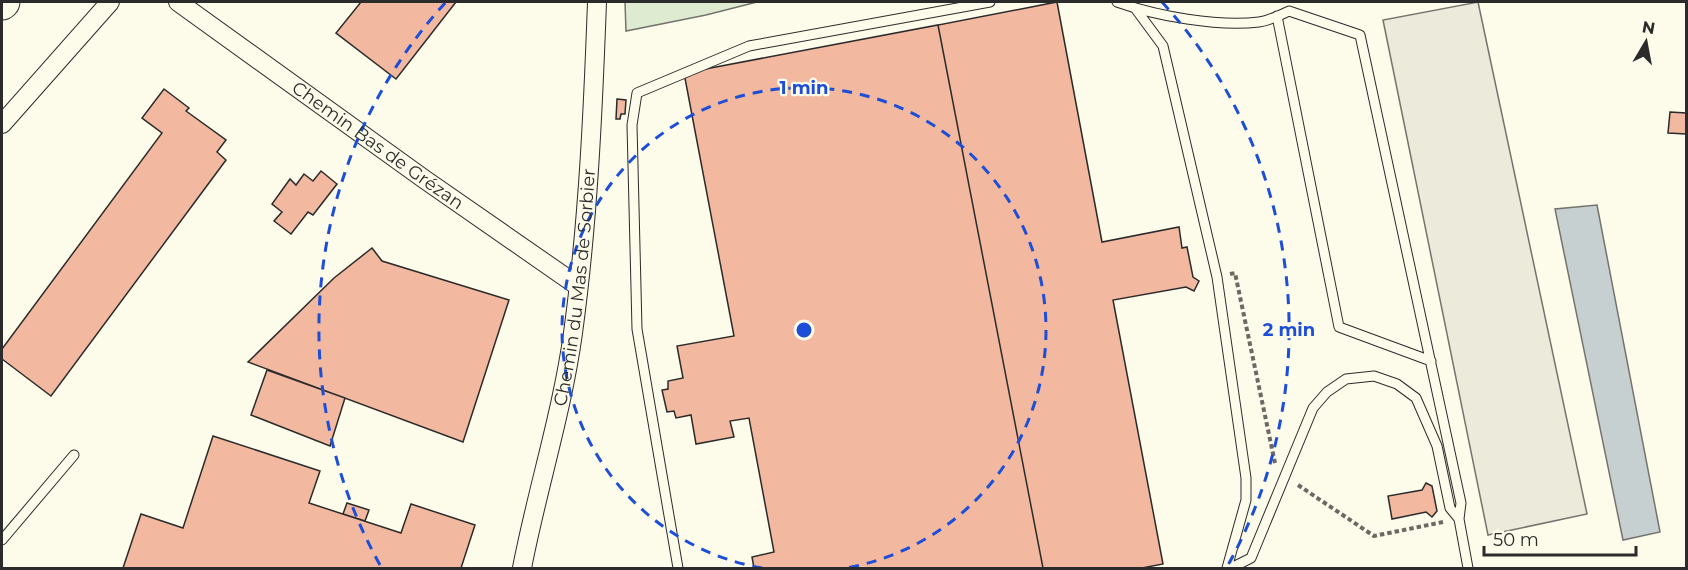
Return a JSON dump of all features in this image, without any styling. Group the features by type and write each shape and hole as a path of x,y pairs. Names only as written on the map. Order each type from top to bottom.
{"street":[{"path":"2,124 110,2"},
{"name":"Chemin Bas de Grézan","path":"178,2 423,179 578,286"},
{"name":"Chemin du Mas de Sorbier","path":"522,568 561,400 573,334 592,136 597,2"}],"lane":[{"path":"678,568 638,329 632,126 637,93 749,46 990,2"},
{"path":"1117,2 1135,8 1201,21 1260,22 1289,11 1360,35 1461,503 1459,519 1468,568"},
{"path":"1135,8 1163,46 1217,277 1246,478 1246,500 1229,568"},
{"path":"1277,16 1339,327 1431,361"},
{"path":"1229,568 1251,558 1313,408 1327,392 1346,379 1374,376 1397,384 1416,398 1437,446 1450,508 1459,519"},
{"path":"2,540 74,455"}],"path":[{"path":"1230,274 1235,273 1278,472"},
{"path":"1298,485 1374,536 1459,519"}],"green space":[{"path":"625,2 757,2 626,31"}],"shaded area":[{"path":"1478,2 1587,514 1488,535 1383,20"},
{"path":"1597,205 1660,532 1623,540 1555,209"}],"building":[{"path":"361,2 456,2 396,79 336,33"},
{"path":"1057,2 1102,242 1179,227 1182,248 1187,247 1193,277 1199,281 1194,291 1186,287 1113,300 1163,564 1142,568 1043,568 938,25"},
{"path":"938,25 1043,568 754,568 752,557 774,552 749,418 730,421 734,437 696,444 691,415 676,418 674,411 667,412 662,390 668,389 668,381 683,378 677,346 734,336 684,73"},
{"path":"164,89 189,108 186,111 226,140 217,152 226,160 51,396 2,359 2,349 162,133 142,118"},
{"path":"617,99 626,100 625,114 621,114 620,119 616,119"},
{"path":"1670,112 1686,113 1686,134 1668,133"},
{"path":"321,171 337,184 313,215 308,212 291,234 274,221 282,212 272,204 290,179 296,185 304,174 313,181"},
{"path":"372,248 382,261 509,300 463,442 248,362 334,278"},
{"path":"267,370 345,398 330,446 251,415"},
{"path":"213,436 320,471 309,503 401,533 411,504 475,525 461,568 123,568 141,514 183,528"},
{"path":"1426,483 1432,486 1437,511 1432,517 1426,512 1392,519 1388,496 1422,490"},
{"path":"347,503 369,510 365,521 343,514"}]}
